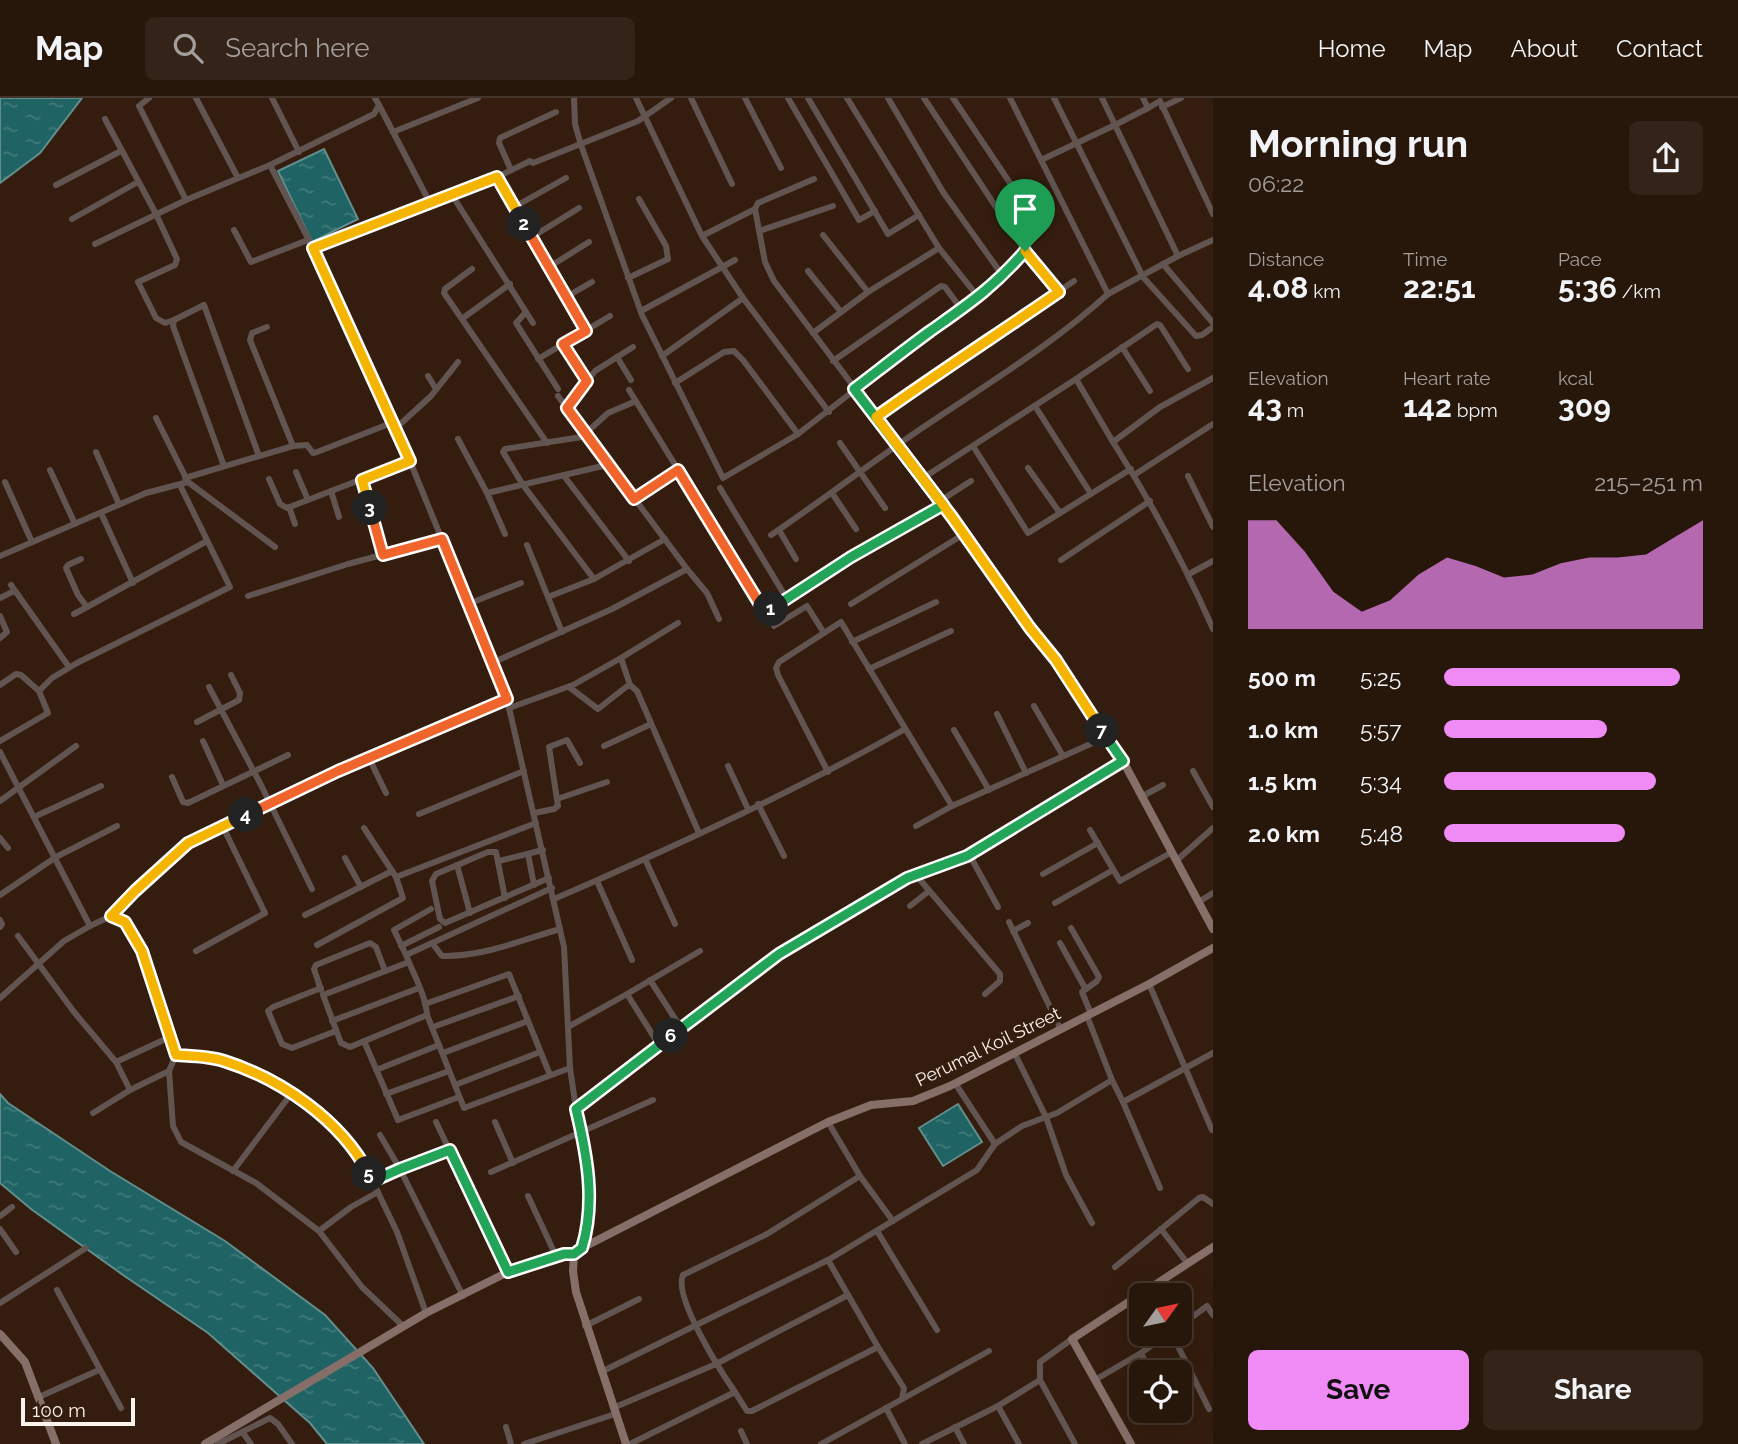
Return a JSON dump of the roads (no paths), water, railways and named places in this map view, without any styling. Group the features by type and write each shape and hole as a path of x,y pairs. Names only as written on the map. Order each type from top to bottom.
{"street":[{"path":"149,98 139,106 187,200"},
{"path":"197,98 238,177"},
{"path":"272,98 299,152"},
{"path":"375,98 430,203"},
{"path":"393,132 478,98"},
{"path":"574,98 575,124 581,145 606,209 628,278 675,383 723,478 798,434 829,412 854,389 979,298 1003,276 1041,229 954,98"},
{"path":"636,98 702,236 743,298 829,412"},
{"path":"313,248 497,177 530,161 533,163 581,145 638,121 671,98"},
{"path":"691,98 732,184"},
{"path":"746,98 781,168"},
{"path":"788,98 859,220 875,211"},
{"path":"808,98 888,234 919,215"},
{"path":"848,98 939,248 979,298"},
{"path":"888,98 943,192 1003,276"},
{"path":"924,98 1025,251 1059,292"},
{"path":"1010,98 1108,295"},
{"path":"1054,98 1143,277 1196,335 1202,335 1213,325 1163,264"},
{"path":"1102,98 1178,256"},
{"path":"1143,98 1148,107"},
{"path":"1162,107 1181,98"},
{"path":"1041,160 1160,101 1213,214"},
{"path":"95,244 238,177 299,152 374,114 379,105"},
{"path":"511,170 499,142 500,138 556,112"},
{"path":"105,120 156,214 177,263 138,282 158,320 164,323 204,305 259,456"},
{"path":"56,185 121,151"},
{"path":"270,165 313,248 395,425 507,699 564,947 570,1068 589,1168 587,1232 582,1248"},
{"path":"497,177 586,331"},
{"path":"514,207 566,178"},
{"path":"702,236 755,209 758,203 814,179"},
{"path":"72,219 138,182"},
{"path":"452,195 533,323"},
{"path":"628,278 668,259 666,246 639,199"},
{"path":"759,231 833,206"},
{"path":"532,237 579,208"},
{"path":"755,209 765,262 774,281 1056,660 1123,761 1213,929"},
{"path":"234,230 251,262 308,240"},
{"path":"823,235 868,292"},
{"path":"771,535 897,444 969,398 1080,320 1108,295 1213,240"},
{"path":"549,267 589,242"},
{"path":"813,333 868,292 939,248"},
{"path":"641,311 735,260"},
{"path":"472,269 444,291 547,443"},
{"path":"808,271 841,312"},
{"path":"876,417 1074,281"},
{"path":"566,297 592,282"},
{"path":"463,318 510,284"},
{"path":"833,361 941,286 945,287 962,310"},
{"path":"662,355 743,298"},
{"path":"526,312 516,323 567,408 607,465 707,593 719,619"},
{"path":"538,359 610,316"},
{"path":"174,320 173,326 224,466"},
{"path":"923,478 1158,324 1188,369"},
{"path":"267,327 249,337 293,446"},
{"path":"563,344 587,381"},
{"path":"567,408 595,371 633,347"},
{"path":"1122,347 1150,391"},
{"path":"675,383 724,352 734,351 743,359 798,434"},
{"path":"617,357 631,380"},
{"path":"0,556 146,493 180,485 186,480 224,466 293,446 307,445 313,453 395,425 436,389 458,362"},
{"path":"428,376 436,389"},
{"path":"1113,442 1160,407 1213,378"},
{"path":"1076,379 1150,501 1189,573 1213,629"},
{"path":"629,390 764,611 941,503 971,481"},
{"path":"594,579 523,485 503,450 587,435 608,412 636,401"},
{"path":"1035,405 1091,494"},
{"path":"156,418 186,480 275,547"},
{"path":"973,446 1028,533 1213,424"},
{"path":"458,439 506,534"},
{"path":"840,443 884,508"},
{"path":"96,452 119,505"},
{"path":"269,479 284,508 410,461"},
{"path":"487,493 607,465"},
{"path":"1028,468 1060,513"},
{"path":"50,470 75,524"},
{"path":"634,499 678,470"},
{"path":"296,472 307,500"},
{"path":"564,476 629,561"},
{"path":"1188,476 1213,527"},
{"path":"362,480 383,555"},
{"path":"5,482 32,542"},
{"path":"39,691 69,667 230,587 180,485"},
{"path":"720,488 787,599"},
{"path":"331,491 340,517"},
{"path":"832,493 856,529"},
{"path":"1061,560 1150,501"},
{"path":"289,507 295,524"},
{"path":"101,513 133,583"},
{"path":"779,530 796,559"},
{"path":"850,604 964,534"},
{"path":"248,596 442,539"},
{"path":"548,597 594,579 665,539"},
{"path":"74,614 207,541"},
{"path":"527,545 562,632"},
{"path":"81,559 68,565 66,569 87,607"},
{"path":"1189,573 1213,561"},
{"path":"492,663 612,609 687,569"},
{"path":"468,604 522,583"},
{"path":"0,598 13,588 69,667"},
{"path":"852,642 936,602"},
{"path":"774,626 807,606 824,633"},
{"path":"0,616 8,632 0,638"},
{"path":"828,772 776,668 779,662 841,622 952,806"},
{"path":"509,708 569,687 678,623"},
{"path":"869,669 951,631"},
{"path":"621,658 699,833"},
{"path":"0,685 16,674 21,674 39,691 48,713 0,741"},
{"path":"197,722 239,700 241,697 231,675"},
{"path":"569,687 598,709 631,685"},
{"path":"209,687 312,889"},
{"path":"0,998 64,941 111,916 188,843 369,758 507,699"},
{"path":"1034,706 1063,756"},
{"path":"997,714 1026,773"},
{"path":"604,746 651,724"},
{"path":"554,899 828,772 905,729"},
{"path":"954,730 989,790"},
{"path":"916,826 952,806 1106,737"},
{"path":"534,813 556,809 557,799 548,747 567,740 580,763"},
{"path":"202,741 223,785"},
{"path":"0,801 76,746"},
{"path":"0,752 90,926"},
{"path":"172,777 186,803 288,755"},
{"path":"369,758 386,793"},
{"path":"576,1109 779,954 916,875 969,854 1123,761"},
{"path":"728,766 748,809"},
{"path":"419,814 524,771"},
{"path":"1193,771 1213,807"},
{"path":"557,799 607,782"},
{"path":"1141,797 1163,785"},
{"path":"34,817 101,786"},
{"path":"758,804 784,856"},
{"path":"305,915 361,887 536,823"},
{"path":"0,895 56,857 117,826"},
{"path":"197,951 265,913 223,827"},
{"path":"317,945 401,901 403,895 394,874 364,828"},
{"path":"1176,861 1213,828"},
{"path":"1090,830 1122,881 1172,852"},
{"path":"0,838 8,848"},
{"path":"1043,874 1098,843"},
{"path":"499,860 543,850"},
{"path":"505,898 499,860 496,852 492,851 436,874 432,881 440,919 445,923 505,898 550,878"},
{"path":"528,854 534,885"},
{"path":"969,854 998,907"},
{"path":"345,858 361,887"},
{"path":"645,859 675,924"},
{"path":"457,865 470,913"},
{"path":"1055,903 1113,870"},
{"path":"916,875 1000,974 1000,981 985,994"},
{"path":"597,881 632,960"},
{"path":"336,1031 292,1048 282,1044 268,1011 273,1007 385,971 432,943 552,888"},
{"path":"910,906 929,891"},
{"path":"1200,901 1213,893"},
{"path":"431,909 394,930 464,1108 570,1068"},
{"path":"111,916 125,922 142,951 176,1055 169,1070 173,1126 181,1143 256,1183 320,1231 362,1287 403,1326"},
{"path":"0,920 0,927"},
{"path":"1009,922 1061,1030"},
{"path":"1013,931 1028,923"},
{"path":"401,946 439,927"},
{"path":"1071,928 1099,977 1081,994 1112,1080 1160,1188"},
{"path":"432,943 442,956 452,956 477,953 560,929"},
{"path":"18,936 74,1012 116,1062 130,1090"},
{"path":"385,971 376,947 370,943 316,965 314,969 341,1043 346,1046 364,1041 427,1015"},
{"path":"1060,943 1085,988"},
{"name":"Perumal Koil Street","path":"574,1254 828,1122 871,1105 913,1101 956,1083 1149,984 1213,947"},
{"path":"568,1027 701,951"},
{"path":"425,1004 509,974 550,1075"},
{"path":"650,980 681,1028"},
{"path":"1149,984 1212,1130"},
{"path":"332,1021 419,988"},
{"path":"627,994 659,1045"},
{"path":"433,1027 519,996"},
{"path":"443,1053 528,1021"},
{"path":"116,1062 170,1037"},
{"path":"364,1041 398,1120 459,1097"},
{"path":"376,1070 439,1045"},
{"path":"455,1085 540,1052"},
{"path":"1123,1102 1184,1066 1213,1053"},
{"path":"1015,1054 1046,1117 1066,1175 1093,1223"},
{"path":"176,1055 221,1059 265,1076 332,1122 361,1158 373,1181 397,1232 426,1312"},
{"path":"93,1113 169,1070"},
{"path":"386,1094 449,1071"},
{"path":"601,1372 828,1260 977,1170 995,1144 1022,1126 1057,1113 1112,1080"},
{"path":"956,1083 995,1144"},
{"path":"233,1171 291,1094"},
{"path":"491,1172 653,1100"},
{"path":"436,1122 508,1272"},
{"path":"495,1122 513,1163"},
{"path":"828,1122 860,1176 893,1221"},
{"path":"380,1135 400,1169 463,1296"},
{"path":"373,1181 450,1150"},
{"path":"860,1176 767,1234 684,1275 681,1280 696,1326 716,1364 747,1411 752,1411 878,1348"},
{"path":"320,1231 351,1207 378,1192"},
{"path":"528,1196 556,1256"},
{"path":"1115,1267 1200,1198 1203,1197 1213,1204"},
{"path":"0,1216 12,1207"},
{"path":"0,1229 16,1252"},
{"path":"1161,1229 1188,1264"},
{"path":"877,1231 937,1330"},
{"path":"1075,1444 1040,1380 1040,1362 1213,1247"},
{"path":"0,1303 86,1248"},
{"path":"205,1444 426,1312 508,1272 556,1256 574,1254 576,1292 614,1411 628,1444 735,1392"},
{"path":"828,1260 904,1388 902,1399"},
{"path":"57,1290 121,1408"},
{"path":"524,1444 614,1411 716,1364 848,1295"},
{"path":"586,1325 639,1299"},
{"path":"1192,1317 1210,1304 1213,1315"},
{"path":"0,1334 25,1362 56,1444"},
{"path":"1072,1339 1131,1444"},
{"path":"1095,1380 1152,1346"},
{"path":"1176,1346 1209,1409"},
{"path":"821,1444 989,1351"},
{"path":"1141,1353 1144,1360"},
{"path":"39,1398 99,1370"},
{"path":"922,1444 998,1406 1040,1380"},
{"path":"998,1406 1018,1444"},
{"path":"886,1408 905,1444"},
{"path":"218,1444 270,1418 278,1424 292,1444"},
{"path":"506,1427 511,1444"},
{"path":"955,1427 964,1444"},
{"path":"741,1431 747,1444"},
{"path":"243,1433 251,1444"}],"water":[{"path":"0,98 82,98 40,153 0,183"},
{"path":"324,149 358,219 312,242 278,171"},
{"path":"0,1094 8,1103 110,1171 225,1241 325,1315 373,1368 424,1444 327,1444 310,1423 208,1333 31,1209 0,1183"},
{"path":"958,1104 982,1142 943,1166 919,1128"}]}
